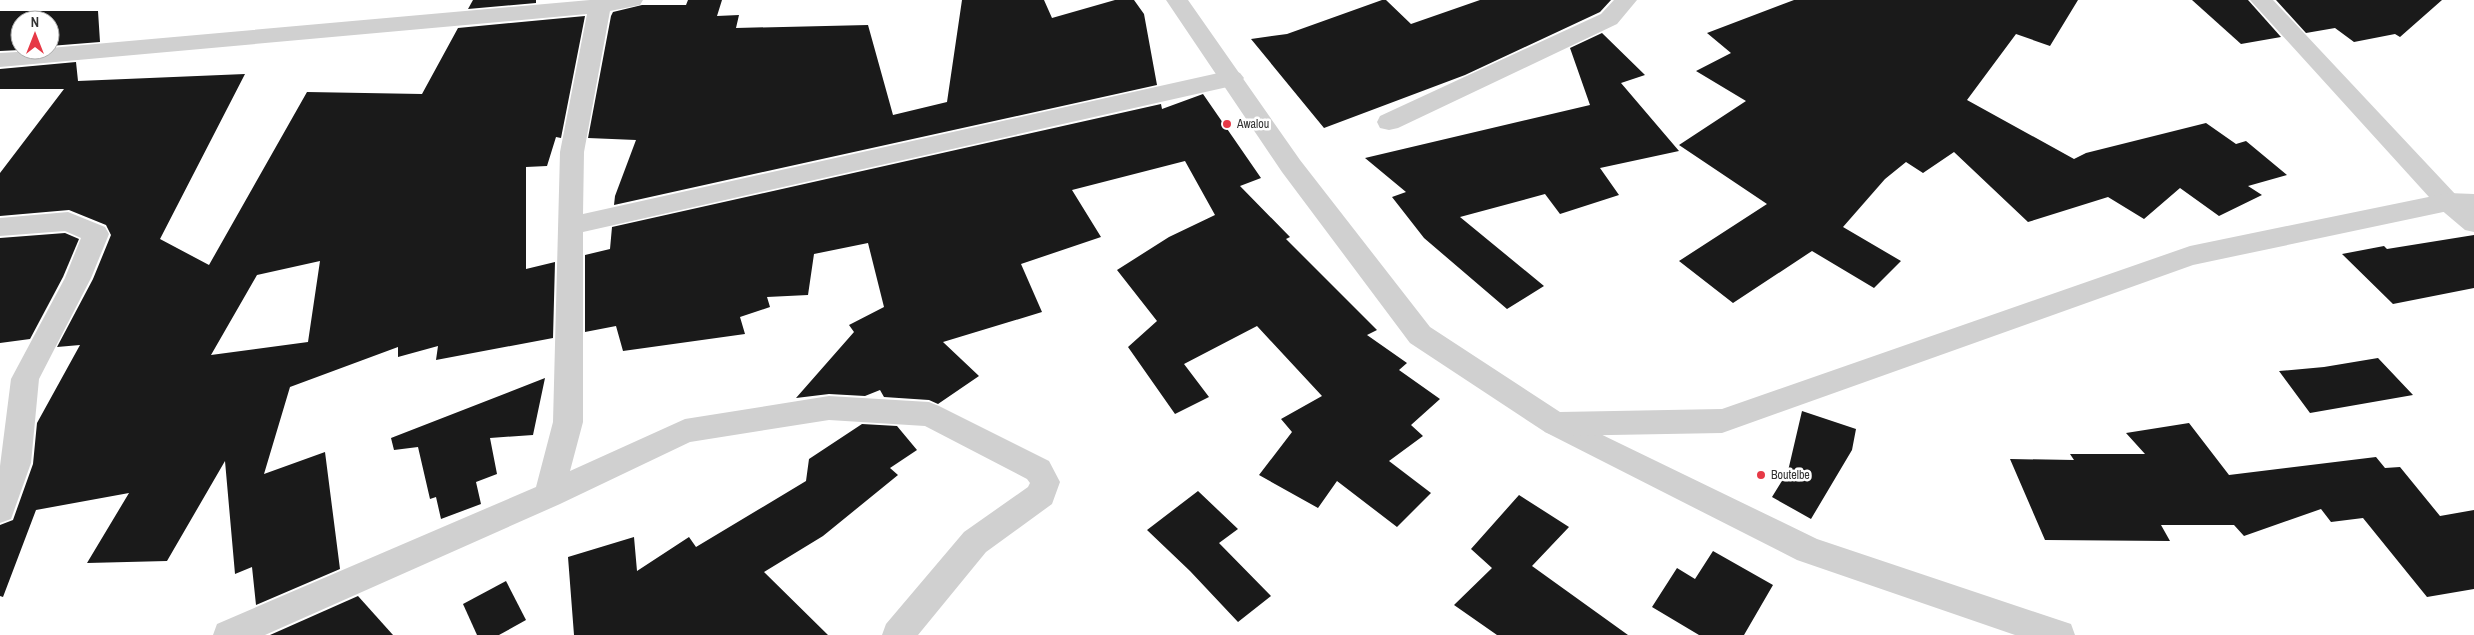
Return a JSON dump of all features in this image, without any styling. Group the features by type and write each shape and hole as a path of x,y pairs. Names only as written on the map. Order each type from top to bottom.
{"street":[{"path":"0,60 632,0"},
{"path":"1177,0 1291,166 1420,335 1555,424 1808,550 2059,635"},
{"path":"1389,122 1609,20 1626,0"},
{"path":"2261,0 2461,202 2474,223"},
{"path":"548,495 568,422 572,152 600,3"},
{"path":"570,226 1232,78"},
{"path":"1555,424 1722,421 2190,256 2461,202"},
{"path":"0,227 68,221 96,234 78,278 25,379 16,463 0,510"},
{"path":"229,635 548,495 686,431 830,408 929,414 1038,470 1045,482 1041,495 975,542 898,635"}],"building":[{"path":"473,0 536,0 536,3 468,9"},
{"path":"688,0 722,0 717,16 739,15 736,28 868,25 893,115 947,102 962,0 1044,0 1052,18 1115,0 1134,0 1144,14 1157,85 614,205 615,196 636,140 588,138 611,16 613,12 642,5 686,5"},
{"path":"1386,0 1411,24 1480,0 1611,0 1600,12 1465,75 1324,128 1251,39 1287,34"},
{"path":"1794,0 2078,0 2050,46 2016,34 1967,100 2074,159 2086,153 2206,123 2236,144 2246,141 2287,175 2248,186 2262,195 2219,216 2180,188 2144,219 2108,197 2028,222 1954,152 1923,173 1906,162 1885,179 1843,227 1901,261 1874,288 1812,251 1733,303 1679,261 1767,204 1679,145 1746,101 1696,71 1731,53 1707,33"},
{"path":"2192,0 2248,0 2281,37 2241,44"},
{"path":"2276,0 2442,0 2400,37 2395,34 2354,42 2335,28 2306,33"},
{"path":"0,11 10,11 10,50 0,51"},
{"path":"60,11 98,11 100,42 60,45"},
{"path":"585,16 561,138 556,137 547,166 526,167 526,269 555,262 553,338 436,360 438,346 398,357 398,347 290,387 264,474 325,452 340,569 256,605 252,567 235,574 225,461 167,561 87,563 129,493 36,510 3,597 0,596 0,525 13,520 33,464 37,423 80,345 57,347 93,279 111,235 106,225 69,210 0,216 0,173 64,89 0,89 0,69 76,62 78,81 245,74 160,239 209,265 307,92 422,94 458,28","holes":["320,261 308,342 211,355 257,275"]},
{"path":"1602,33 1645,75 1621,83 1679,151 1600,168 1619,195 1560,214 1545,194 1460,217 1544,286 1507,309 1424,238 1392,197 1406,192 1365,158 1590,105 1570,48"},
{"path":"1203,94 1261,178 1240,186 1290,237 1286,239 1377,330 1367,335 1407,363 1399,370 1440,399 1411,425 1423,436 1389,461 1431,493 1397,527 1337,481 1318,508 1259,475 1292,432 1281,419 1322,396 1257,326 1184,364 1209,397 1175,414 1128,347 1157,321 1117,270 1169,237 1215,215 1185,161 1072,190 1101,237 1021,264 1042,312 943,342 979,376 938,404 929,400 884,397 880,390 865,396 829,394 796,398 854,332 849,325 884,307 868,243 814,254 808,295 767,297 770,307 740,317 745,334 623,351 616,326 585,332 585,255 610,249 612,227 1161,104 1162,109"},
{"path":"65,233 79,239 63,277 30,339 0,343 0,238"},
{"path":"2474,235 2474,288 2393,304 2342,254 2384,246 2387,249"},
{"path":"2378,358 2413,395 2310,413 2279,371 2324,367"},
{"path":"545,378 533,435 490,438 497,474 476,482 481,504 441,519 436,497 430,499 418,447 394,450 391,438"},
{"path":"1802,411 1856,429 1852,450 1811,519 1772,497 1788,471"},
{"path":"2189,423 2229,475 2376,457 2385,468 2400,467 2440,516 2474,510 2474,589 2427,597 2363,518 2331,522 2321,509 2244,536 2234,525 2161,525 2170,541 2045,540 2010,459 2074,460 2070,454 2145,454 2126,433"},
{"path":"862,424 897,426 917,450 890,468 898,475 823,536 764,572 828,635 574,635 568,557 634,537 637,571 689,537 696,547 806,481 809,459"},
{"path":"1198,491 1238,529 1219,543 1271,596 1238,622 1190,571 1147,530"},
{"path":"1519,495 1569,527 1532,566 1628,635 1497,635 1454,605 1492,568 1471,549"},
{"path":"1713,551 1773,585 1744,635 1699,635 1652,607 1677,568 1695,579"},
{"path":"506,581 526,620 499,635 477,635 463,604"},
{"path":"358,596 393,635 270,635"}],"place":[{"name":"Awalou","path":"1227,124"},
{"name":"Boutelbe","path":"1761,475"}]}
